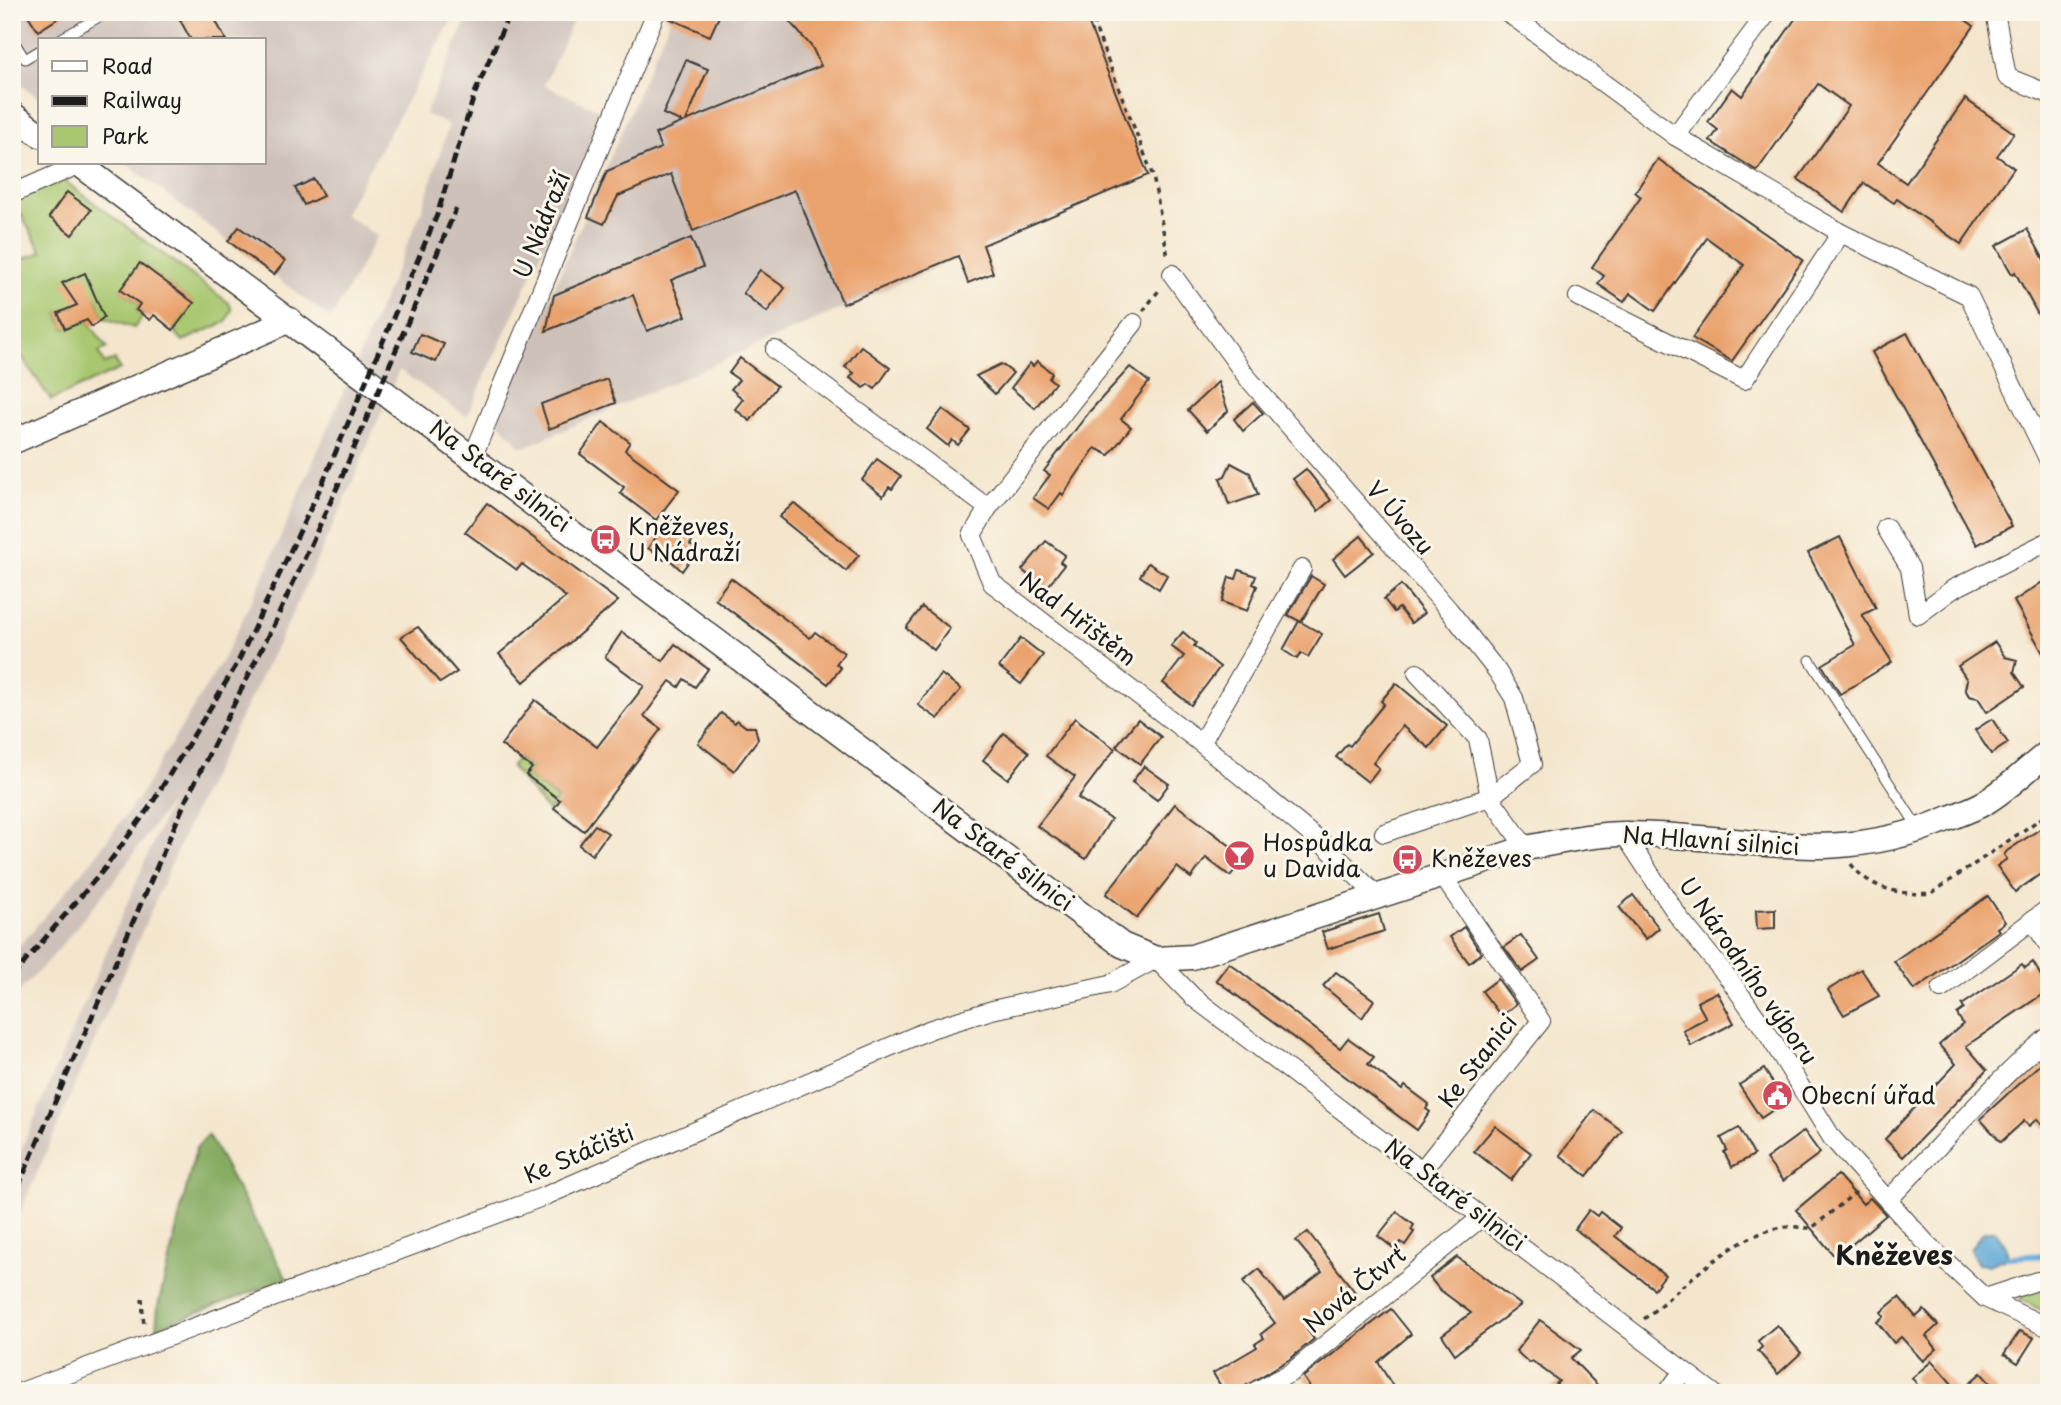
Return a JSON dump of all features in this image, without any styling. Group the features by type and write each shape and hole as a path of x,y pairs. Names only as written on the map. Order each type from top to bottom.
{"street":[{"name":"U Nádraží","path":"473,456 656,12"},
{"path":"1507,12 1675,136 1841,233 1969,296 2049,461"},
{"path":"1675,136 1768,12"},
{"path":"1995,12 2007,77 2049,94"},
{"path":"12,114 38,134"},
{"name":"Na Staré silnici","path":"79,164 473,456 1122,945 1156,959 1193,997 1713,1393"},
{"path":"12,194 79,164"},
{"path":"1578,298 1744,380 1841,233"},
{"name":"V Úvozu","path":"1172,274 1246,376 1449,610 1514,698 1532,765 1490,797"},
{"path":"12,442 289,320"},
{"name":"Nad Hřištěm","path":"1134,323 988,508 972,535 992,583 1201,743 1329,850 1377,896"},
{"path":"775,350 988,508"},
{"path":"1886,528 1910,568 1918,615 1953,589 2049,541"},
{"path":"1201,743 1302,569"},
{"path":"1418,673 1478,739 1490,797 1526,848"},
{"name":"Na Hlavní silnici","path":"1156,959 1192,957 1526,848 1577,838 1624,834 1798,848 1842,847 1920,831 1986,802 2049,752"},
{"path":"1384,833 1490,797"},
{"name":"U Národního výboru","path":"1624,834 1680,919 1730,980 1768,1034 1832,1138 1872,1179 1926,1243 1985,1298 2049,1328"},
{"name":"Ke Stanici","path":"1422,1170 1541,1021 1442,874"},
{"path":"1941,989 2049,908"},
{"path":"2032,920 2049,946"},
{"name":"Ke Stáčišti","path":"18,1393 545,1196 931,1029 992,1010 1110,984 1156,959"},
{"path":"1889,1199 1952,1135 2005,1073 2049,1036"},
{"name":"Nová Čtvrť","path":"1252,1393 1292,1372 1483,1216"},
{"path":"1985,1298 2037,1281 2049,1281"},
{"path":"1667,1393 1683,1371"}],"lane":[{"path":"62,38 108,12"},
{"path":"12,38 25,59 38,51"},
{"path":"1810,660 1920,831"}],"path":[{"path":"1089,12 1153,176 1172,274 1134,323"},
{"path":"1842,847 1853,867 1871,883 1910,895 1932,893 2049,813"},
{"path":"1647,1341 1642,1321 1732,1248 1760,1233 1784,1227 1812,1228 1872,1179"},
{"path":"142,1298 146,1347"}],"shaded area":[{"path":"12,12 456,12 344,214 377,236 331,319 126,164 266,164 266,38 38,38 38,98 12,78"},
{"path":"470,12 577,12 544,85 605,113 467,416 399,370 347,495 288,623 196,807 12,1231 12,1171 171,801 117,877 53,956 12,999 12,955 93,859 139,797 224,657 262,580 422,210 449,125 425,114"},
{"path":"673,12 1084,12 1148,175 522,448 497,420"}],"green space":[{"path":"62,179 229,303 232,310 226,322 183,341 173,330 193,303 140,264 121,290 140,304 136,310 143,316 134,328 104,318 95,297 58,313 65,329 87,320 107,348 99,352 104,364 115,360 120,369 51,400 12,342 12,263 42,252 12,199"},
{"path":"518,758 532,768 526,775 558,799 548,811 511,767"},
{"path":"208,1135 287,1279 156,1328 158,1306 196,1148"},
{"path":"2049,1284 2049,1314 2020,1299 2026,1288"}],"water":[{"path":"1995,1230 2006,1247 2008,1257 1989,1265 1978,1264 1970,1249 1984,1232"}],"building":[{"path":"26,12 68,12 38,31"},
{"path":"195,12 211,12 225,38 190,38 180,20"},
{"path":"667,12 721,12 710,36 666,17"},
{"path":"781,12 1084,12 1148,175 983,245 993,273 968,283 958,256 843,304 795,190 693,231 671,174 618,196 604,224 588,217 607,171 661,148 655,134 683,122 663,114 686,60 708,69 686,121 821,66 812,47"},
{"path":"1800,12 1954,12 1974,26 1878,163 1906,183 1965,99 2014,133 1997,156 2014,168 1961,244 1897,199 1894,203 1864,183 1844,212 1798,179 1849,106 1818,84 1757,171 1710,141 1718,130 1708,122 1732,88 1742,96"},
{"path":"1658,159 1803,260 1732,361 1692,338 1744,265 1707,238 1655,311 1630,293 1624,302 1598,284 1604,276 1592,267 1641,197 1635,192"},
{"path":"314,179 323,196 304,205 295,188"},
{"path":"67,192 91,210 72,235 49,217"},
{"path":"239,227 285,261 274,275 228,241"},
{"path":"2027,229 2049,269 2049,335 2015,272 2012,274 1996,246"},
{"path":"691,238 703,267 671,280 686,316 647,331 633,295 546,331 554,295"},
{"path":"140,263 194,303 173,330 154,315 150,320 136,310 140,304 120,290"},
{"path":"760,270 785,288 767,312 743,293"},
{"path":"85,273 104,317 92,327 87,320 65,329 58,313 77,305 62,283"},
{"path":"1907,333 2012,526 1977,545 1872,352"},
{"path":"420,334 444,344 436,362 412,352"},
{"path":"861,346 890,368 875,389 868,384 864,388 850,378 854,373 845,367"},
{"path":"740,358 777,386 750,421 735,409 743,399 731,389 739,380 729,373"},
{"path":"1037,361 1052,373 1049,378 1055,383 1035,408 1011,388 1030,363 1033,366"},
{"path":"1001,364 1013,373 995,394 976,376"},
{"path":"1130,367 1149,382 1121,419 1131,427 1109,455 1095,448 1063,495 1061,493 1049,509 1033,498 1050,475 1044,471 1090,411"},
{"path":"607,379 616,403 549,429 541,404"},
{"path":"1218,382 1228,411 1207,431 1188,410"},
{"path":"1253,402 1263,413 1243,431 1234,419"},
{"path":"943,409 970,430 958,445 952,440 948,446 927,429"},
{"path":"603,422 630,442 625,450 679,490 656,520 620,493 624,487 580,454"},
{"path":"877,459 901,476 883,496 862,480"},
{"path":"1231,463 1250,473 1258,495 1229,505 1220,478 1225,476"},
{"path":"1306,469 1331,500 1318,511 1293,479"},
{"path":"487,503 618,601 524,682 499,654 566,597 522,564 517,570 465,532"},
{"path":"794,503 859,555 846,571 779,517"},
{"path":"670,518 690,534 690,545 697,550 682,571 667,557 664,560 648,548"},
{"path":"1361,536 1374,552 1345,575 1333,559"},
{"path":"1840,537 1876,608 1862,615 1892,662 1840,694 1822,665 1855,645 1808,553"},
{"path":"1046,541 1065,555 1060,562 1064,565 1046,589 1022,570"},
{"path":"1148,563 1167,575 1159,589 1140,576"},
{"path":"1239,570 1256,576 1253,584 1257,586 1247,611 1222,602 1229,577 1236,579"},
{"path":"1311,576 1324,584 1301,622 1288,615"},
{"path":"731,578 810,638 815,632 844,653 836,664 841,668 828,684 715,599"},
{"path":"2044,581 2049,591 2049,664 2014,601"},
{"path":"1401,585 1424,613 1411,623 1399,608 1394,612 1384,599"},
{"path":"922,607 950,628 934,650 906,628"},
{"path":"1299,621 1322,634 1308,657 1301,653 1297,659 1283,650"},
{"path":"418,627 457,672 440,683 401,637"},
{"path":"622,632 663,661 675,644 708,669 695,687 684,679 679,687 670,681 644,716 661,729 584,831 554,808 560,800 526,775 532,768 501,745 535,700 597,747 644,686 605,657"},
{"path":"1183,632 1196,643 1194,646 1220,667 1191,705 1163,683 1184,656 1171,646"},
{"path":"1021,638 1043,655 1021,684 999,667"},
{"path":"1995,642 2005,657 2017,660 2014,672 2024,687 1987,712 1978,698 1969,696 1965,689 1967,680 1958,666"},
{"path":"941,674 961,689 938,719 918,705"},
{"path":"1396,683 1447,726 1429,748 1402,726 1373,763 1379,768 1368,782 1336,757 1347,744 1350,746 1384,704 1381,701"},
{"path":"721,713 735,723 737,720 746,727 755,727 758,739 734,771 698,743"},
{"path":"1075,718 1115,749 1078,798 1111,819 1086,859 1037,826 1075,777 1046,756"},
{"path":"1138,719 1161,737 1140,764 1116,746"},
{"path":"1992,719 2008,743 1991,754 1975,730"},
{"path":"1004,733 1029,752 1008,779 983,760"},
{"path":"1144,766 1169,784 1157,800 1132,782"},
{"path":"1175,804 1245,857 1230,876 1206,858 1191,878 1177,867 1137,918 1106,894"},
{"path":"2049,823 2049,868 2015,892 1997,866 2007,859 2004,855 2007,851"},
{"path":"595,825 608,833 592,855 579,845"},
{"path":"1633,895 1659,928 1646,939 1619,907"},
{"path":"1988,896 2005,922 1997,928 1999,931 1914,990 1894,961"},
{"path":"1775,909 1775,928 1757,929 1756,910"},
{"path":"1379,914 1384,931 1328,949 1322,932"},
{"path":"1464,927 1481,953 1469,963 1450,937"},
{"path":"1521,935 1539,960 1522,972 1504,947"},
{"path":"2033,962 2049,990 1966,1046 1987,1070 1903,1157 1885,1139 1956,1064 1939,1045 1963,1024 1957,1014 1964,1009 1962,1005 2022,964 2025,968"},
{"path":"1229,963 1340,1048 1348,1038 1374,1057 1368,1064 1402,1090 1405,1086 1429,1104 1426,1109 1430,1112 1417,1130 1216,980"},
{"path":"1861,969 1879,996 1844,1015 1828,990"},
{"path":"1336,972 1374,1000 1362,1018 1323,986"},
{"path":"1498,979 1516,1004 1501,1016 1482,991"},
{"path":"1717,992 1734,1023 1691,1046 1683,1030 1706,1018 1697,1002"},
{"path":"2049,1056 2049,1133 2037,1119 2029,1126 2024,1121 2001,1142 1980,1119"},
{"path":"1764,1069 1785,1102 1761,1118 1739,1085"},
{"path":"1594,1110 1622,1131 1587,1176 1560,1155"},
{"path":"1495,1126 1531,1153 1511,1180 1474,1151"},
{"path":"1739,1128 1754,1155 1732,1167 1724,1152 1727,1150 1721,1138"},
{"path":"1804,1131 1820,1153 1783,1181 1766,1159"},
{"path":"1838,1175 1863,1204 1870,1198 1886,1215 1836,1258 1796,1210"},
{"path":"1589,1210 1597,1216 1600,1212 1621,1228 1615,1236 1665,1275 1654,1289 1575,1229"},
{"path":"1397,1212 1414,1225 1411,1230 1414,1232 1405,1245 1401,1242 1396,1250 1378,1236"},
{"path":"1308,1232 1355,1292 1307,1330 1314,1339 1290,1359 1234,1393 1225,1393 1213,1373 1257,1347 1255,1344 1264,1338 1261,1334 1275,1323 1243,1282 1259,1269 1284,1301 1322,1272 1296,1241"},
{"path":"1457,1257 1521,1305 1455,1354 1442,1335 1471,1313 1439,1289 1430,1278"},
{"path":"1899,1297 1916,1317 1924,1310 1938,1325 1926,1336 1937,1349 1923,1361 1901,1337 1894,1343 1877,1322 1884,1316 1881,1312"},
{"path":"1391,1309 1411,1334 1378,1362 1397,1393 1314,1393 1303,1377"},
{"path":"1540,1320 1581,1350 1571,1358 1605,1393 1547,1393 1559,1381 1532,1361 1529,1363 1516,1351"},
{"path":"1777,1325 1801,1353 1778,1374 1758,1351 1762,1347 1758,1341"},
{"path":"2020,1331 2034,1338 2018,1363 2004,1354"},
{"path":"1932,1361 1959,1392 1981,1373 1999,1393 1924,1393 1912,1378"}],"waterway":[{"path":"2008,1257 2049,1255"}],"railway":[{"path":"12,977 105,868 151,805 237,664 322,484 437,215 475,93 510,12"},
{"path":"12,1201 185,802 277,618 340,481 456,209"}],"place":[{"name":"Kněževes, U Nádraží","path":"605,540"},
{"name":"Hospůdka u Davida","path":"1240,856"},
{"name":"Kněževes","path":"1408,859"},
{"name":"Obecní úřad","path":"1778,1096"}],"district":[{"name":"Kněževes","path":"1894,1256"}]}
